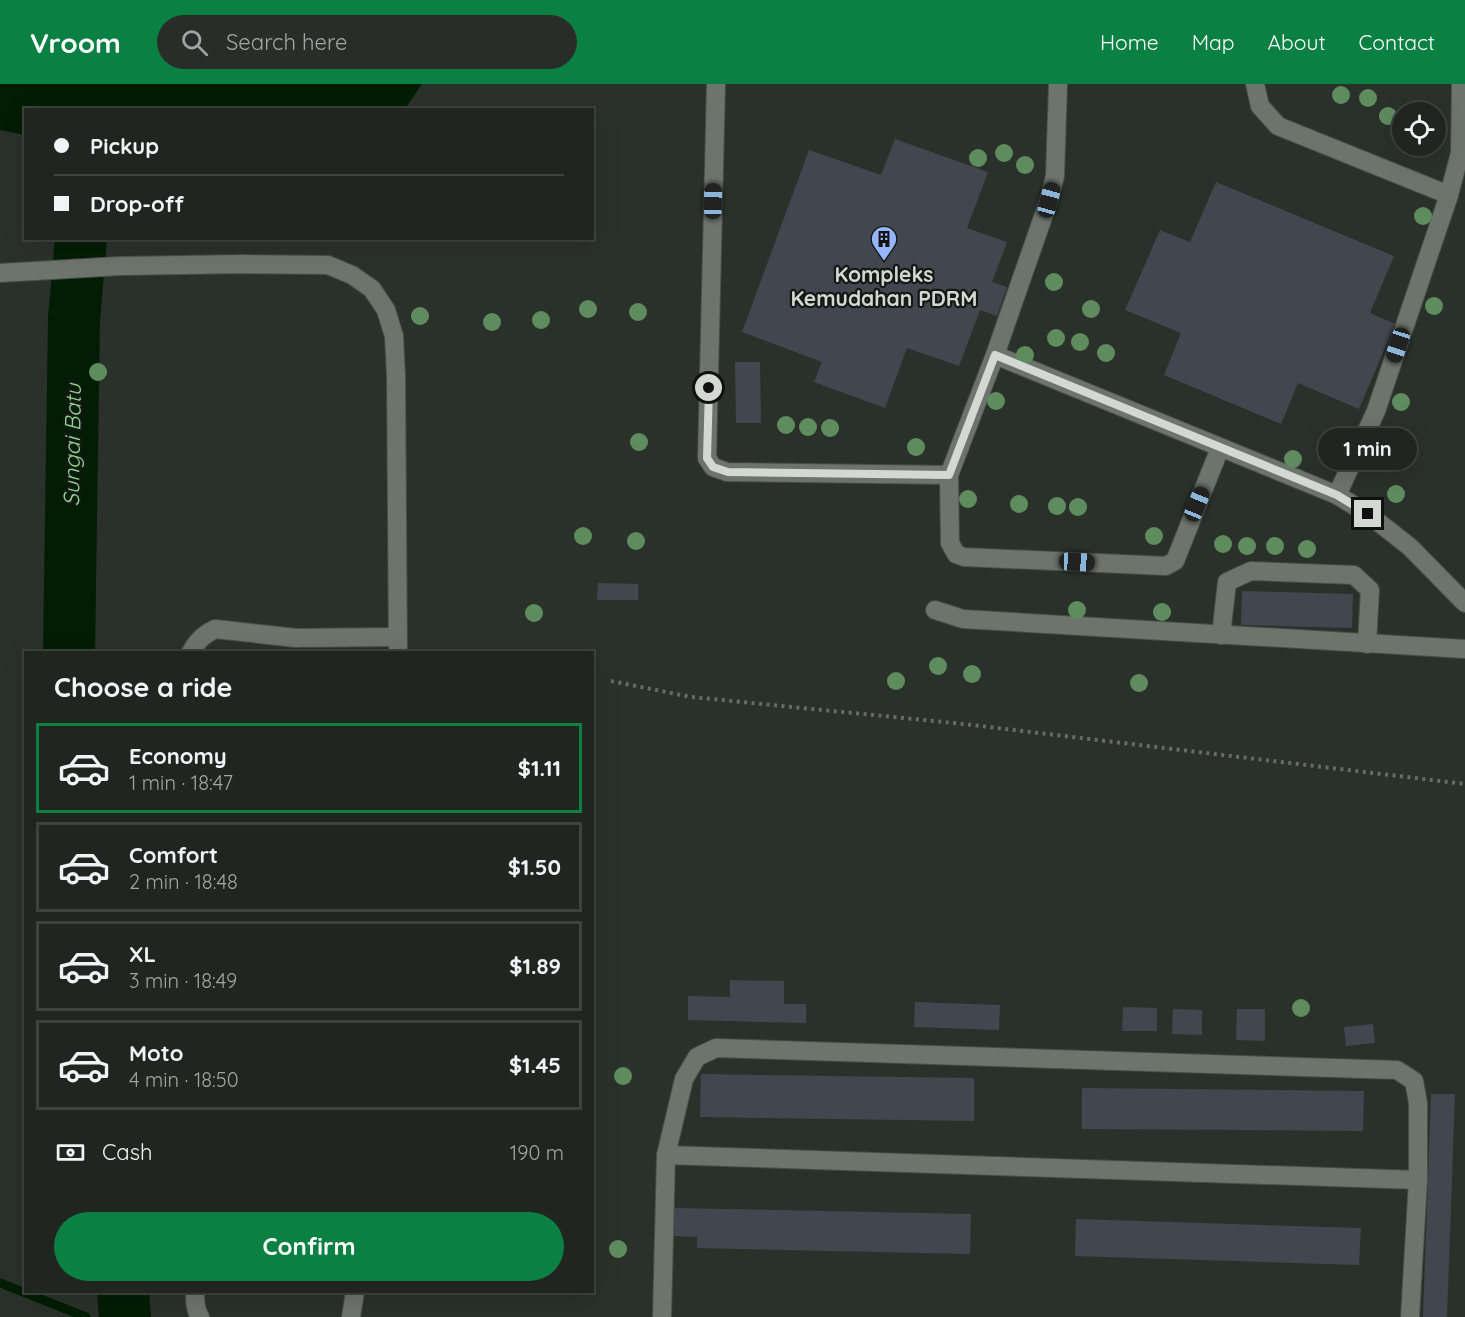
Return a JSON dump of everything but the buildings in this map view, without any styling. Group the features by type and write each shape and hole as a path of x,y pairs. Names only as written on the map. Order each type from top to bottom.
{"street":[{"path":"716,84 707,458 713,467 728,472 949,475"},
{"path":"1058,84 1055,176 1049,200 995,355 949,475 950,543 956,554 964,557 1166,566 1175,561 1220,448"},
{"path":"1255,84 1260,106 1278,126 1449,195"},
{"path":"1337,495 1376,411 1449,195 1460,153 1461,84"},
{"path":"0,273 120,266 328,265 352,275 372,289 386,310 394,336 396,376 397,645 214,629 204,635 192,651"},
{"path":"995,355 1337,495 1368,514 1410,547 1465,603"},
{"path":"1221,635 1227,582 1251,571 1354,574 1370,590 1367,644"},
{"path":"935,610 963,619 1465,649"},
{"path":"662,1317 666,1155 684,1078 697,1057 716,1048 1397,1070 1414,1082 1418,1103 1418,1180 1410,1317"},
{"path":"666,1155 1418,1180"},
{"path":"195,1293 195,1303 200,1317"},
{"path":"351,1317 355,1293"}],"path":[{"path":"611,681 691,697 964,724 1465,784"}],"shaded area":[{"path":"0,84 422,84 406,108 24,108 24,135 0,130"}],"waterway":[{"name":"Sungai Batu","path":"69,651 74,319 81,240"},
{"path":"0,1283 24,1292"},
{"path":"25,1293 86,1317"},
{"name":"Sungai Batu","path":"123,1293 125,1317"}],"place":[{"name":"Kompleks Kemudahan PDRM","path":"884,262"}],"route":[{"path":"709,388 707,458 713,467 728,472 949,475 995,355 1337,495 1368,514"}]}
